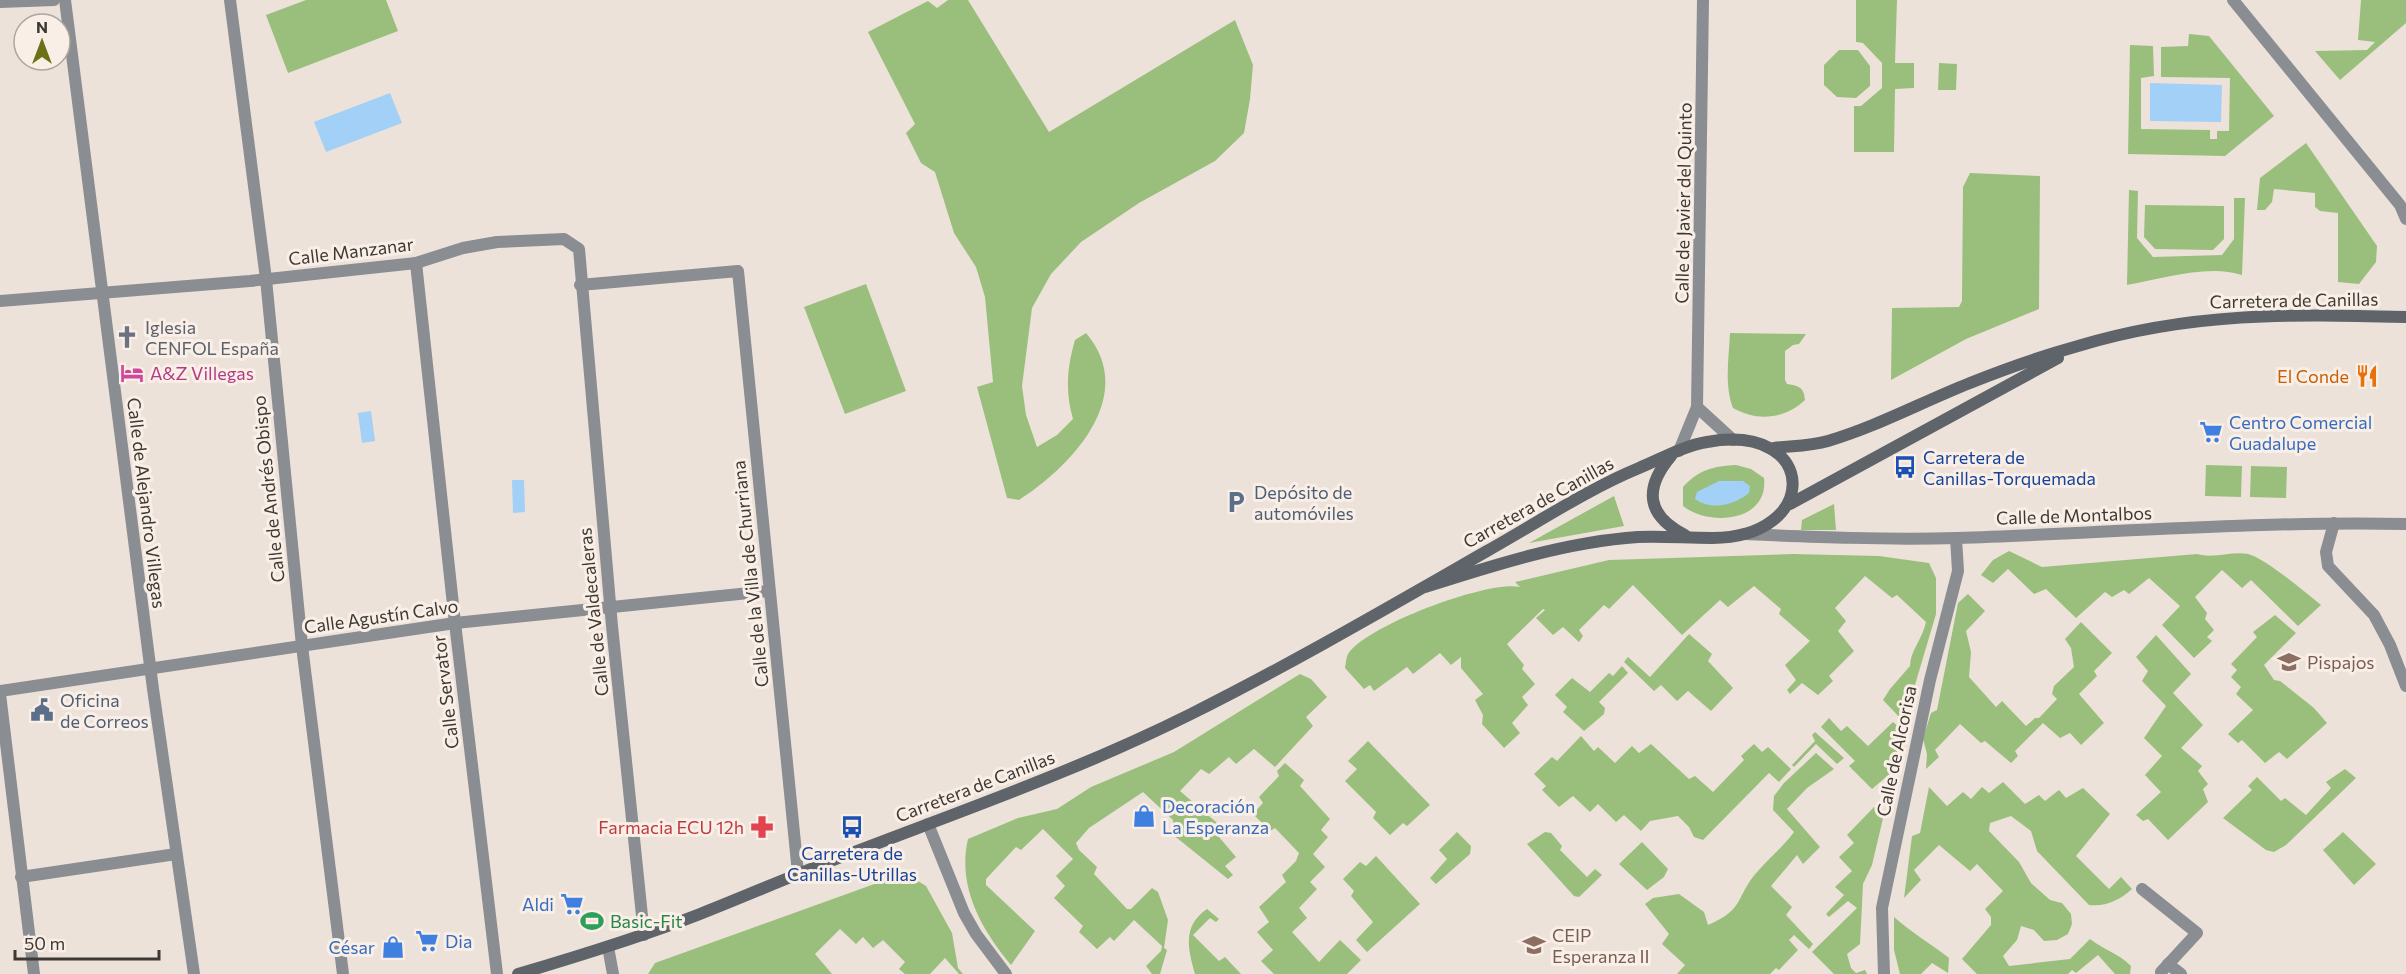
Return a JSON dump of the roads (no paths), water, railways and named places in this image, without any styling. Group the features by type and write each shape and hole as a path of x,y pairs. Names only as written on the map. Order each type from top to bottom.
{"street":[{"path":"0,2 54,0"},
{"name":"Calle de Alejandro Villegas","path":"65,0 150,668 194,974"},
{"name":"Calle de Andrés Obispo","path":"230,0 266,279 302,646 343,974"},
{"name":"Calle de Javier del Quinto","path":"1676,453 1697,407 1703,0"},
{"path":"2233,0 2400,205 2406,219"},
{"name":"Calle Manzanar","path":"0,301 102,294 416,263 463,248 497,242 564,238 579,249 580,285"},
{"name":"Calle Servator","path":"416,263 455,623 497,974"},
{"name":"Calle de la Villa de Churriana","path":"580,285 738,271 798,873"},
{"name":"Calle de Valdecaleras","path":"580,285 644,935"},
{"name":"Carretera de Canillas","path":"1774,448 1826,442 1913,410 1970,383 2077,346 2145,328 2209,318 2406,317"},
{"name":"Carretera de Canillas","path":"1790,504 1979,403 2077,346"},
{"path":"1697,407 1733,440"},
{"path":"1733,440 1774,448 1790,468 1793,485 1790,504 1776,518 1744,534 1716,538 1688,537 1665,525 1654,509 1652,488 1659,471 1676,453 1710,441 1733,440"},
{"name":"Carretera de Canillas","path":"518,974 644,935 798,873 1054,776 1192,713 1425,587 1618,477 1676,453"},
{"path":"2334,523 2326,552 2328,566 2374,615 2390,645 2406,686"},
{"name":"Calle de Montalbos","path":"1744,534 1849,539 1956,538 2334,523 2406,524"},
{"name":"Carretera de Canillas","path":"1425,587 1524,556 1636,537 1688,537"},
{"name":"Calle de Alcorisa","path":"1884,974 1882,908 1930,680 1958,571 1956,538"},
{"name":"Calle Agustín Calvo","path":"0,693 150,668 455,623 769,591"},
{"path":"0,693 33,974"},
{"path":"928,824 964,913 975,934 1006,974"},
{"path":"21,877 176,854"},
{"path":"2142,889 2197,933 2165,968 2181,974"},
{"path":"608,947 613,974"}],"water":[{"path":"2150,83 2222,85 2221,122 2150,121"},
{"path":"390,93 402,123 326,152 314,122"},
{"path":"371,411 375,441 362,443 358,413"},
{"path":"512,480 524,480 525,512 513,513"},
{"path":"1719,481 1743,481 1750,486 1749,493 1737,501 1716,506 1695,499 1697,492"}],"place":[{"name":"Iglesia CENFOL España","path":"127,337"},
{"name":"A&Z Villegas","path":"132,373"},
{"name":"El Conde","path":"2367,376"},
{"name":"Centro Comercial Guadalupe","path":"2211,432"},
{"name":"Carretera de Canillas-Torquemada","path":"1905,467"},
{"name":"Depósito de automóviles","path":"1236,502"},
{"name":"Pispajos","path":"2289,662"},
{"name":"Oficina de Correos","path":"42,710"},
{"name":"Decoración La Esperanza","path":"1144,816"},
{"name":"Farmacia ECU 12h","path":"762,827"},
{"name":"Carretera de Canillas-Utrillas","path":"852,827"},
{"name":"Aldi","path":"572,904"},
{"name":"Basic-Fit","path":"592,921"},
{"name":"Dia","path":"427,941"},
{"name":"CEIP Esperanza II","path":"1534,945"},
{"name":"César","path":"393,947"}]}
